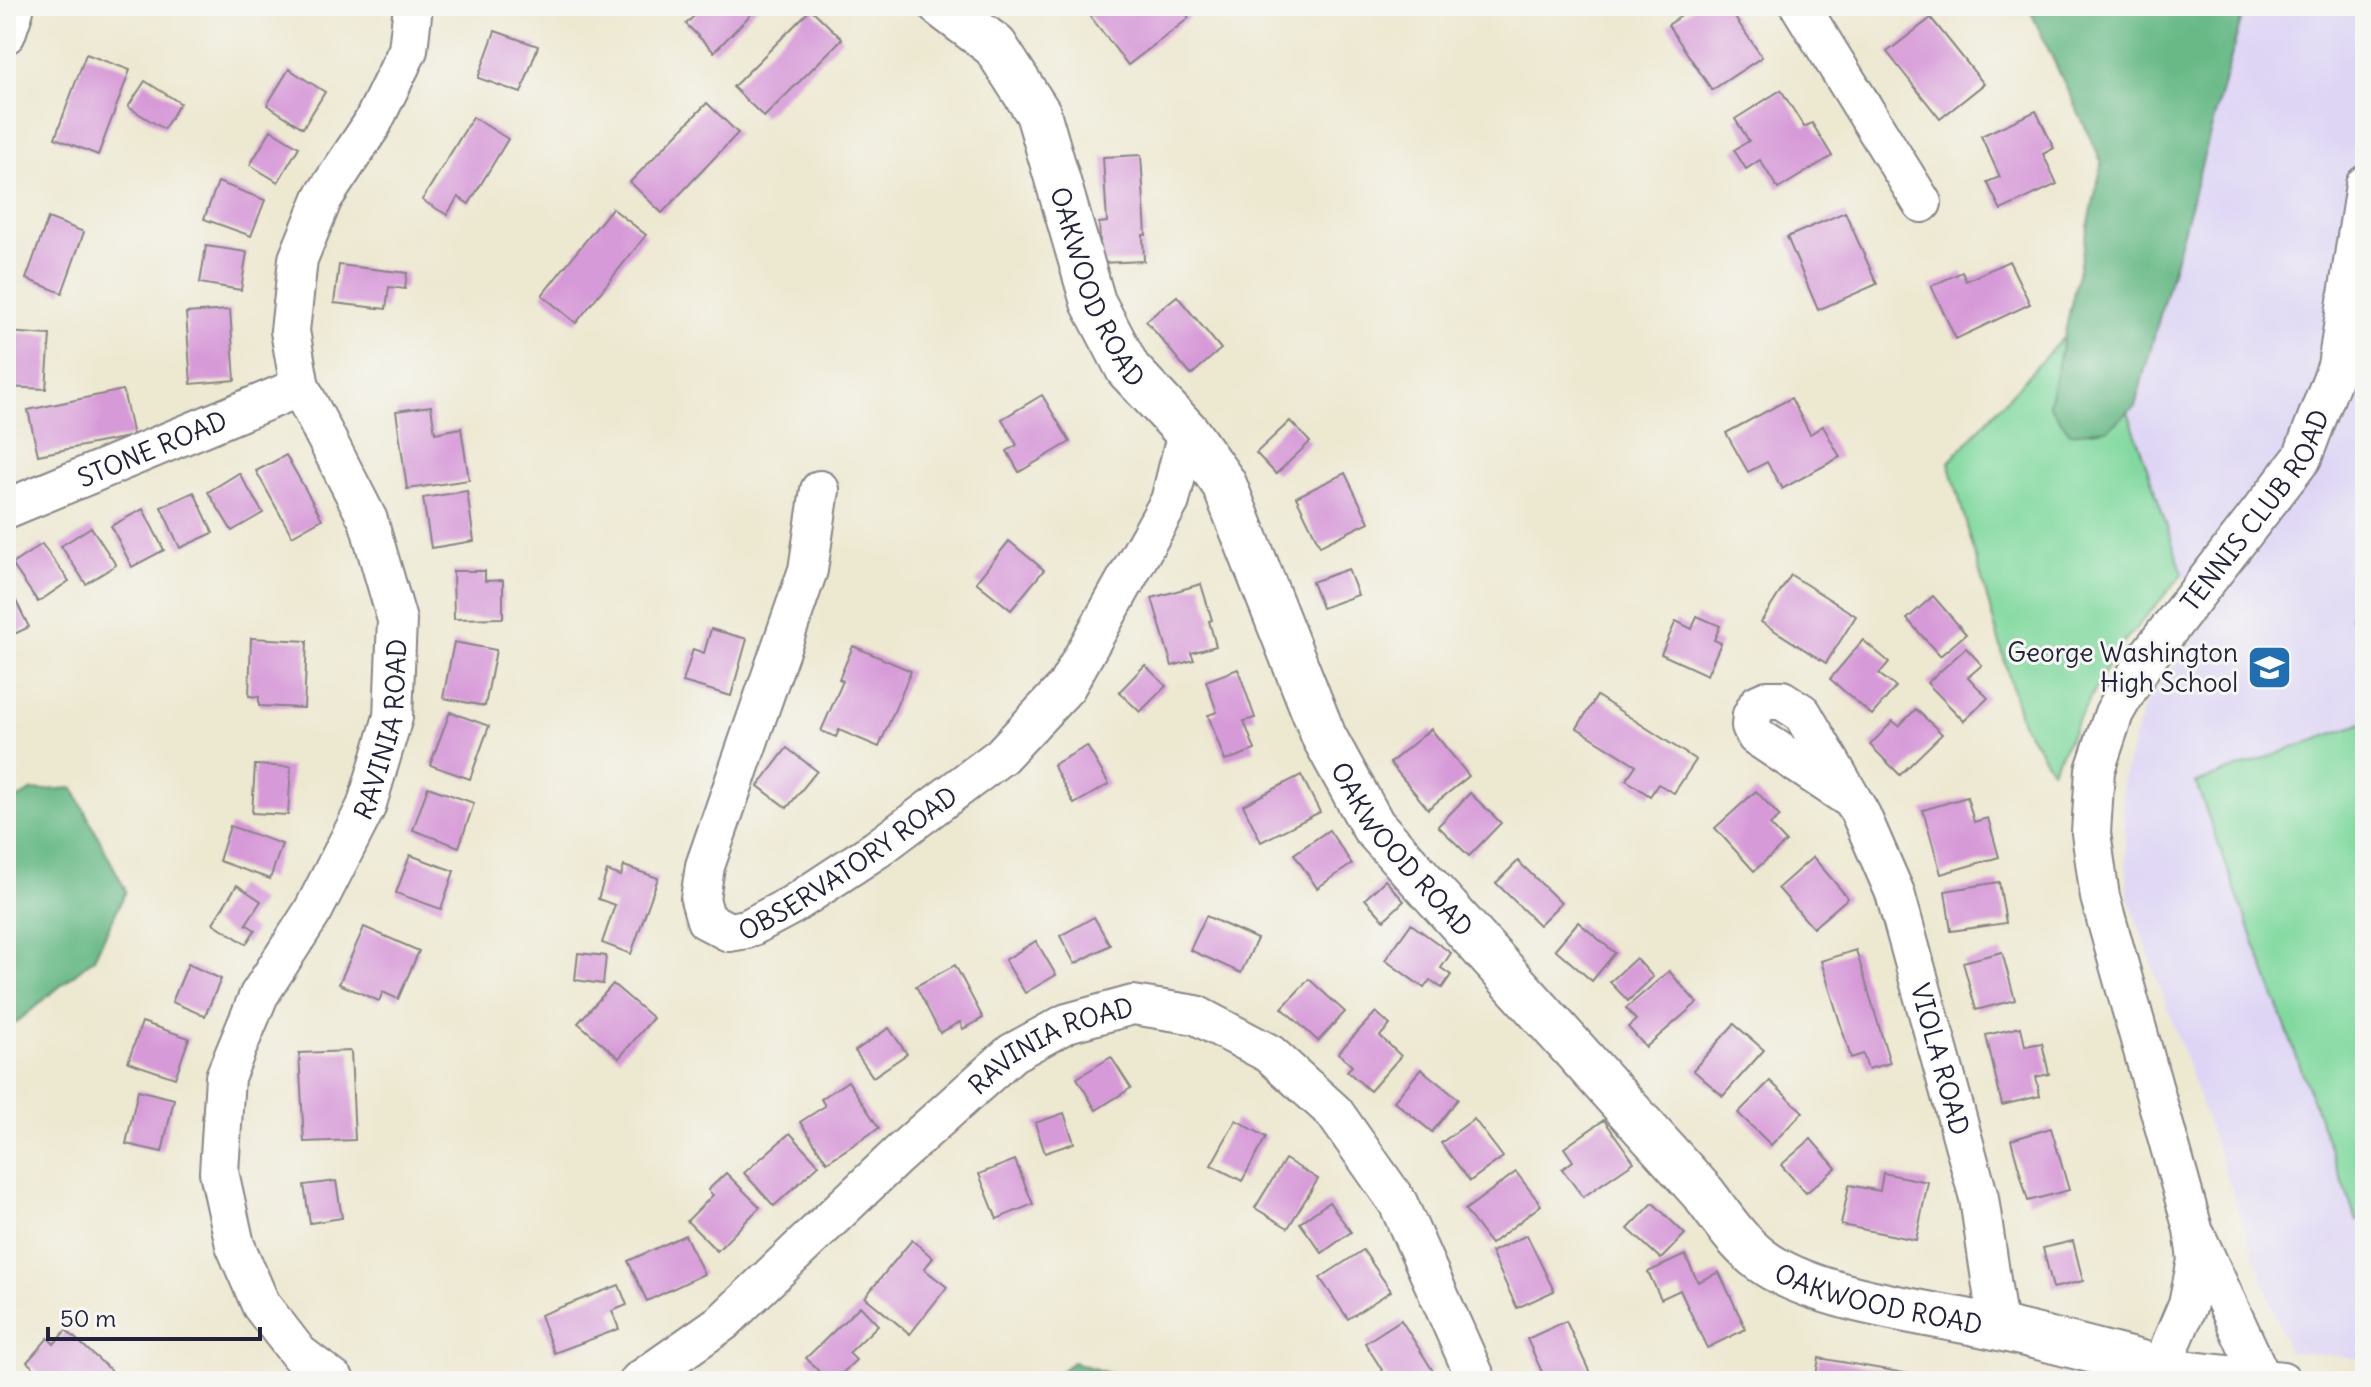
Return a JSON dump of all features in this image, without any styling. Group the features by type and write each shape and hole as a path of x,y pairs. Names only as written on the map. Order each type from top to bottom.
{"main road":[{"name":"OAKWOOD ROAD","path":"942,6 995,46 1038,113 1093,302 1128,369 1187,432 1224,484 1324,737 1373,826 1703,1193 1745,1248 1793,1278 1841,1294 1998,1327 2158,1374"}],"street":[{"name":"RAVINIA ROAD","path":"335,1381 299,1354 261,1305 235,1245 219,1172 225,1077 259,995 313,911 366,807 393,717 397,620 368,520 300,387 290,331 298,259 323,198 371,126 408,50 413,6"},
{"path":"1800,6 1922,203"},
{"name":"TENNIS CLUB ROAD","path":"2158,1374 2188,1304 2197,1260 2193,1229 2100,897 2091,833 2095,770 2114,713 2145,660 2302,458 2337,366 2365,185"},
{"name":"STONE ROAD","path":"6,508 300,387"},
{"name":"OBSERVATORY ROAD","path":"820,490 808,570 705,866 700,899 706,920 729,932 747,929 792,905 877,849 1001,756 1066,687 1170,501 1187,432"},
{"name":"VIOLA ROAD","path":"1852,800 1895,893 1979,1198 1998,1327"},
{"name":"RAVINIA ROAD","path":"639,1381 723,1322 897,1156 1012,1053 1067,1023 1133,1005 1196,1015 1270,1054 1334,1112 1398,1203 1477,1381"},
{"name":"TENNIS CLUB ROAD","path":"2193,1229 2271,1379"},
{"path":"2158,1374 2271,1379"}],"shaded area":[{"name":"George Washington High School","path":"2244,6 2312,6 2365,15 2365,1359 2288,1351 2128,896 2122,783 2144,705 2202,629 2119,385"}],"green space":[{"path":"2028,6 2245,6 2135,406 2108,429 2070,433 2049,405 2102,163"},
{"path":"2089,309 2119,385 2183,574 2114,653 2052,770 2022,723 1949,462"},
{"path":"2365,722 2365,1218 2357,1221 2196,783"},
{"path":"73,788 126,891 94,958 6,1031 6,805 31,791"},
{"path":"1073,1362 1133,1381 1048,1381"}],"building":[{"path":"704,6 759,6 714,52 686,24"},
{"path":"1096,6 1117,6 1121,10 1125,6 1180,6 1189,18 1128,65 1087,12"},
{"path":"1696,6 1727,6 1762,57 1712,90 1668,25"},
{"path":"811,9 842,39 764,117 733,87"},
{"path":"1931,18 1984,84 1940,119 1887,52"},
{"path":"495,31 538,46 521,93 478,78"},
{"path":"86,54 130,70 98,155 55,138"},
{"path":"289,69 325,92 303,128 267,105"},
{"path":"145,81 180,103 164,129 128,107"},
{"path":"1781,90 1804,127 1812,123 1832,156 1778,189 1760,160 1746,169 1734,150 1749,141 1735,119"},
{"path":"707,103 738,133 662,213 630,182"},
{"path":"2036,111 2054,148 2043,154 2057,184 2001,210 1987,182 2000,177 1981,136"},
{"path":"473,117 508,139 469,204 458,197 447,215 422,200"},
{"path":"271,130 299,147 278,182 250,165"},
{"path":"1141,155 1146,235 1143,235 1144,261 1101,263 1099,223 1107,222 1103,157"},
{"path":"218,182 265,200 251,236 204,219"},
{"path":"612,208 646,235 576,323 542,295"},
{"path":"1845,212 1877,284 1818,310 1787,237"},
{"path":"48,218 84,232 62,293 26,279"},
{"path":"206,246 247,252 241,290 200,283"},
{"path":"2009,261 2030,304 1956,339 1931,286 1962,272 1966,281"},
{"path":"339,265 407,273 405,289 389,287 386,309 334,303"},
{"path":"1177,296 1221,349 1191,375 1146,321"},
{"path":"230,310 235,380 191,384 186,313"},
{"path":"6,332 50,335 46,389 6,387"},
{"path":"123,390 133,436 38,455 28,410"},
{"path":"1042,395 1070,442 1019,472 1007,451 1017,445 1002,419"},
{"path":"1791,398 1810,434 1823,426 1840,457 1782,489 1767,462 1748,472 1726,433"},
{"path":"431,406 435,433 461,428 469,480 407,489 396,411"},
{"path":"1290,421 1310,442 1276,474 1256,453"},
{"path":"286,455 322,519 292,536 256,471"},
{"path":"239,473 263,513 232,531 208,492"},
{"path":"1345,473 1369,522 1320,546 1296,497"},
{"path":"467,491 474,541 431,548 423,498"},
{"path":"194,492 213,533 180,548 161,507"},
{"path":"143,509 164,550 132,567 111,526"},
{"path":"91,527 116,565 86,584 61,546"},
{"path":"1009,541 1044,570 1011,610 976,582"},
{"path":"42,544 69,581 38,602 12,564"},
{"path":"1348,569 1358,595 1322,608 1312,582"},
{"path":"453,571 485,571 485,581 503,580 503,618 454,619"},
{"path":"1791,575 1856,616 1826,663 1761,622"},
{"path":"2365,583 2365,626 2357,625"},
{"path":"1201,584 1216,646 1191,653 1194,660 1172,666 1152,598"},
{"path":"6,586 29,627 6,638"},
{"path":"1933,596 1966,634 1940,656 1907,619"},
{"path":"1697,616 1720,626 1714,640 1721,643 1707,675 1661,654 1676,621 1692,629"},
{"path":"711,629 747,639 731,696 683,682 693,649 704,653"},
{"path":"251,638 307,641 304,708 259,706 259,697 249,696"},
{"path":"1863,640 1889,662 1879,674 1896,687 1872,715 1830,679"},
{"path":"454,642 496,650 485,706 443,698"},
{"path":"853,646 911,671 879,747 839,730 836,737 821,731 843,681 839,679"},
{"path":"1966,648 1982,665 1968,677 1988,698 1964,721 1927,683"},
{"path":"1145,665 1166,686 1140,712 1119,692"},
{"path":"1238,669 1255,718 1244,721 1255,750 1225,761 1208,715 1217,712 1206,681"},
{"path":"1597,696 1696,760 1674,793 1658,784 1650,796 1626,780 1636,765 1577,728"},
{"path":"1916,709 1942,734 1900,775 1870,745 1893,721 1899,726"},
{"path":"450,712 489,726 470,779 430,765"},
{"path":"1431,729 1469,776 1428,809 1390,763"},
{"path":"1087,746 1109,784 1074,804 1053,765"},
{"path":"787,748 817,771 787,808 758,786"},
{"path":"255,765 291,767 288,815 252,813"},
{"path":"1301,775 1320,812 1261,842 1243,805"},
{"path":"428,787 474,803 459,847 413,830"},
{"path":"1756,791 1780,817 1770,825 1786,842 1754,871 1715,828"},
{"path":"1470,793 1501,823 1469,856 1438,826"},
{"path":"1967,797 1974,822 1988,818 1999,857 1941,874 1923,810"},
{"path":"230,826 282,844 270,879 219,861"},
{"path":"1329,830 1352,864 1317,888 1294,854"},
{"path":"410,855 454,871 441,909 396,893"},
{"path":"1813,857 1848,898 1813,928 1778,888"},
{"path":"1518,861 1561,903 1539,925 1496,883"},
{"path":"624,866 658,878 631,954 602,943 615,905 598,899 607,871 621,876"},
{"path":"1385,880 1404,901 1384,920 1365,899"},
{"path":"1999,882 2006,923 1951,931 1945,891"},
{"path":"237,885 261,901 246,924 255,930 246,944 213,923"},
{"path":"1206,916 1257,939 1241,973 1190,950"},
{"path":"1094,917 1110,945 1075,964 1060,936"},
{"path":"1578,922 1615,953 1592,981 1555,949"},
{"path":"1411,924 1451,953 1441,968 1451,975 1442,988 1430,980 1424,988 1385,960"},
{"path":"364,927 419,951 398,999 383,992 379,1001 339,984"},
{"path":"1036,941 1056,975 1025,993 1005,960"},
{"path":"1856,950 1890,1063 1868,1069 1863,1054 1851,1058 1821,961"},
{"path":"2002,952 2015,1000 1976,1010 1963,962"},
{"path":"578,953 606,956 603,984 575,980"},
{"path":"1636,958 1653,977 1628,1001 1610,982"},
{"path":"188,964 221,979 205,1016 172,1002"},
{"path":"955,965 983,1018 963,1029 960,1022 940,1033 916,986"},
{"path":"1669,971 1697,1003 1646,1047 1628,1027 1636,1020 1626,1008"},
{"path":"1309,979 1345,1012 1318,1041 1282,1008"},
{"path":"613,984 653,1018 619,1058 578,1023"},
{"path":"1376,1012 1390,1025 1380,1036 1401,1056 1370,1091 1347,1071 1352,1066 1338,1053"},
{"path":"142,1022 189,1038 175,1078 128,1062"},
{"path":"1734,1024 1764,1050 1723,1096 1693,1070"},
{"path":"2021,1027 2025,1046 2042,1043 2049,1074 2036,1077 2040,1096 2002,1105 1986,1035"},
{"path":"889,1028 907,1054 873,1077 855,1051"},
{"path":"351,1051 355,1140 304,1142 299,1053"},
{"path":"1111,1057 1131,1088 1096,1110 1077,1078"},
{"path":"1421,1069 1458,1099 1432,1132 1394,1101"},
{"path":"848,1081 879,1128 827,1162 800,1122 825,1106 821,1099"},
{"path":"1770,1081 1803,1112 1771,1145 1738,1113"},
{"path":"138,1090 174,1099 162,1152 126,1144"},
{"path":"1064,1113 1074,1143 1045,1153 1035,1123"},
{"path":"1474,1119 1503,1157 1470,1181 1441,1143"},
{"path":"1236,1120 1266,1137 1242,1181 1211,1165"},
{"path":"1604,1120 1634,1162 1583,1197 1562,1169 1573,1161 1564,1148"},
{"path":"2051,1128 2069,1190 2028,1201 2011,1140"},
{"path":"790,1133 819,1165 774,1206 744,1173"},
{"path":"1811,1139 1836,1168 1806,1193 1781,1165"},
{"path":"1285,1159 1318,1179 1288,1228 1255,1208"},
{"path":"1015,1160 1033,1204 997,1219 979,1174"},
{"path":"1516,1172 1541,1205 1491,1244 1465,1210"},
{"path":"726,1173 760,1207 717,1251 687,1221 713,1195 708,1190"},
{"path":"1883,1173 1928,1182 1916,1240 1841,1225 1849,1185 1880,1191"},
{"path":"336,1181 342,1218 310,1223 304,1185"},
{"path":"1329,1202 1351,1232 1322,1253 1300,1223"},
{"path":"1653,1203 1685,1234 1661,1259 1628,1229"},
{"path":"685,1235 704,1274 647,1301 628,1261"},
{"path":"1527,1235 1554,1291 1517,1308 1491,1252"},
{"path":"912,1240 933,1258 924,1269 947,1287 910,1334 865,1297"},
{"path":"2073,1241 2083,1281 2053,1288 2043,1248"},
{"path":"1363,1250 1391,1291 1348,1319 1320,1278"},
{"path":"1685,1255 1698,1282 1719,1272 1746,1329 1707,1348 1680,1290 1661,1299 1648,1272"},
{"path":"619,1285 627,1305 612,1311 619,1329 554,1353 540,1315"},
{"path":"860,1306 878,1325 849,1353 856,1360 834,1381 828,1381 806,1358"},
{"path":"1401,1320 1433,1371 1417,1381 1389,1381 1365,1343"},
{"path":"1566,1321 1590,1373 1573,1381 1546,1381 1527,1339"},
{"path":"66,1330 116,1375 111,1381 48,1381 27,1362 48,1338 54,1344"},
{"path":"1819,1358 1916,1375 1915,1381 1815,1381"}],"place":[{"name":"George Washington High School","path":"2269,667"}]}
